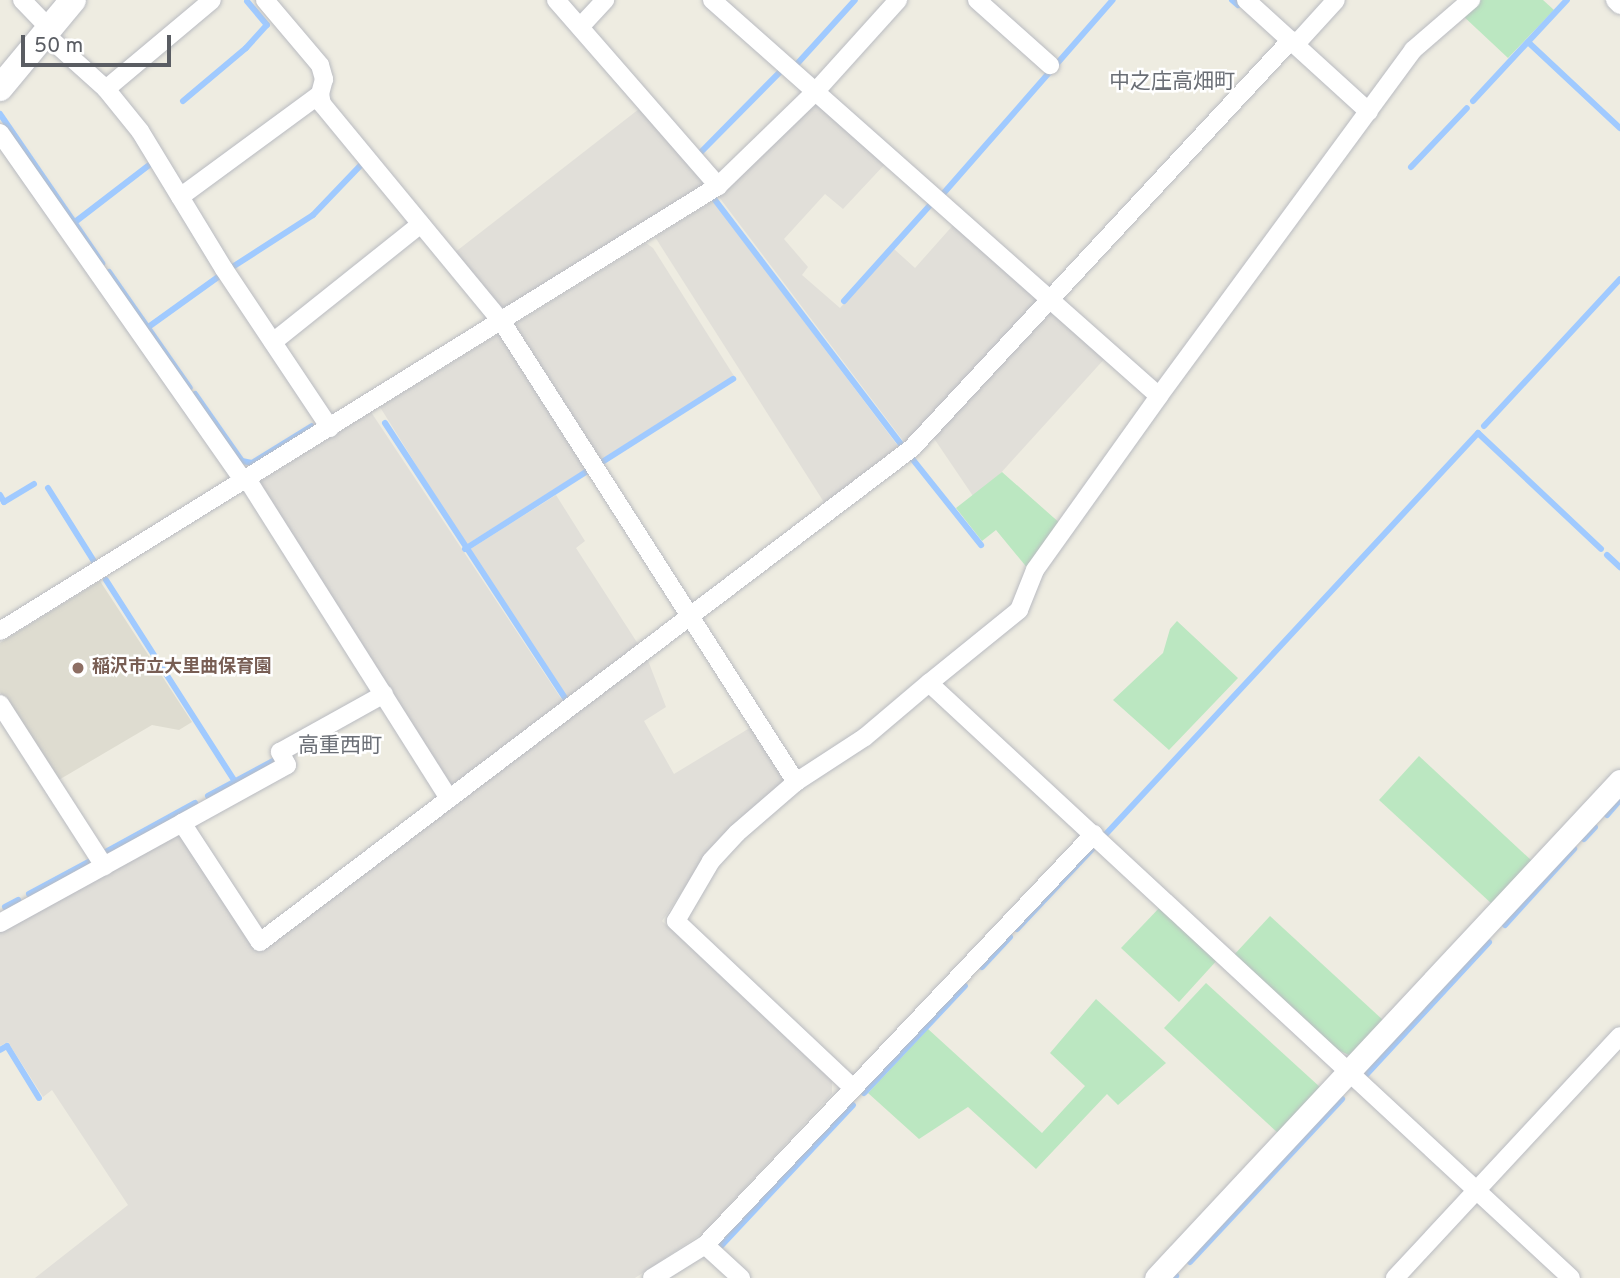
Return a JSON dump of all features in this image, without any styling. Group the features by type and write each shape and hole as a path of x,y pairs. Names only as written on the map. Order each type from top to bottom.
{"main road":[{"path":"0,88 73,0"}],"street":[{"path":"22,0 48,31 106,89 140,131 330,428"},
{"path":"106,89 212,0"},
{"path":"264,0 320,65 324,79 320,94 322,103 502,322 796,782"},
{"path":"556,0 718,186"},
{"path":"580,27 605,0"},
{"path":"712,0 1159,396"},
{"path":"0,631 718,186 815,92 898,0"},
{"path":"977,0 1050,65"},
{"path":"1246,0 1369,112"},
{"path":"182,823 260,942 912,448 1049,299 1336,0"},
{"path":"852,1087 676,921 711,861 737,833 796,782 865,737 1019,610 1035,570 1413,50 1471,0"},
{"path":"1615,0 1620,5"},
{"path":"180,197 320,94"},
{"path":"0,133 245,480 449,798"},
{"path":"273,341 421,223"},
{"path":"929,683 1571,1278"},
{"path":"0,923 287,765 280,752 384,694"},
{"path":"0,704 104,866"},
{"path":"1156,1278 1620,781"},
{"path":"652,1278 705,1245 1094,834"},
{"path":"1395,1278 1620,1037"},
{"path":"705,1245 741,1278"}],"shaded area":[{"path":"818,102 886,163 843,209 825,194 784,239 808,267 802,275 840,308 894,249 915,268 955,223 1038,296 1038,304 907,446 719,197"},
{"path":"639,109 707,186 505,311 454,253"},
{"path":"713,201 901,450 827,507 655,237"},
{"path":"646,243 653,248 734,376 597,462 510,327"},
{"path":"1049,305 1107,356 999,475 973,496 931,434"},
{"path":"502,332 589,467 466,545 380,407"},
{"path":"371,412 564,703 449,790 255,485"},
{"path":"556,495 585,541 576,548 640,647 569,700 469,550"},
{"name":"稲沢市立大里曲保育園","path":"100,581 192,722 179,730 152,725 57,781 0,692 0,643"},
{"path":"647,658 666,707 644,721 674,774 753,726 786,777 785,783 708,853 662,921 832,1081 832,1094 704,1232 635,1278 35,1278 128,1205 52,1090 43,1097 8,1042 0,1046 0,932 182,831 258,950"}],"green space":[{"path":"1477,0 1543,0 1554,10 1508,58 1461,14"},
{"path":"1002,472 1062,525 1029,570 996,530 982,541 956,508"},
{"path":"1177,621 1238,678 1169,750 1113,700 1163,653 1170,629"},
{"path":"1419,756 1532,861 1492,904 1379,800"},
{"path":"1162,905 1219,958 1179,1002 1121,948"},
{"path":"1270,916 1384,1021 1351,1056 1336,1049 1233,956"},
{"path":"1206,983 1321,1088 1278,1133 1164,1028"},
{"path":"1096,999 1166,1063 1118,1105 1107,1094 1036,1169 968,1107 919,1139 868,1093 928,1029 1042,1133 1085,1086 1050,1053"}],"waterway":[{"path":"797,64 855,0"},
{"path":"942,195 1113,0"},
{"path":"1232,0 1238,5"},
{"path":"1473,101 1567,0"},
{"path":"183,101 246,48 267,25 247,1"},
{"path":"1528,42 1620,128"},
{"path":"701,152 781,71"},
{"path":"1411,167 1467,108"},
{"path":"0,114 102,263"},
{"path":"75,222 149,165"},
{"path":"234,266 313,215 361,165"},
{"path":"715,200 903,447"},
{"path":"844,301 931,204"},
{"path":"109,272 190,388"},
{"path":"147,328 218,277"},
{"path":"1484,426 1620,279"},
{"path":"599,464 733,379"},
{"path":"195,394 242,461 252,463 312,426"},
{"path":"385,423 566,700"},
{"path":"1106,834 1478,433 1601,549"},
{"path":"910,456 981,545"},
{"path":"465,549 589,470"},
{"path":"0,495 4,502 34,484"},
{"path":"48,488 95,563"},
{"path":"1607,555 1620,567"},
{"path":"106,580 235,782"},
{"path":"208,796 273,761"},
{"path":"1607,815 1620,800"},
{"path":"104,853 195,803"},
{"path":"1584,839 1595,827"},
{"path":"1017,929 1096,845"},
{"path":"1505,925 1574,849"},
{"path":"29,894 94,859"},
{"path":"5,907 18,900"},
{"path":"982,967 1010,937"},
{"path":"1366,1075 1489,942"},
{"path":"864,1093 965,986"},
{"path":"0,1050 7,1046 39,1098"},
{"path":"1190,1262 1342,1099"},
{"path":"721,1246 853,1105"}],"place":[{"name":"稲沢市立大里曲保育園","path":"78,668"}],"district":[{"name":"中之庄高畑町","path":"1172,83"},
{"name":"高重西町","path":"340,747"}]}
